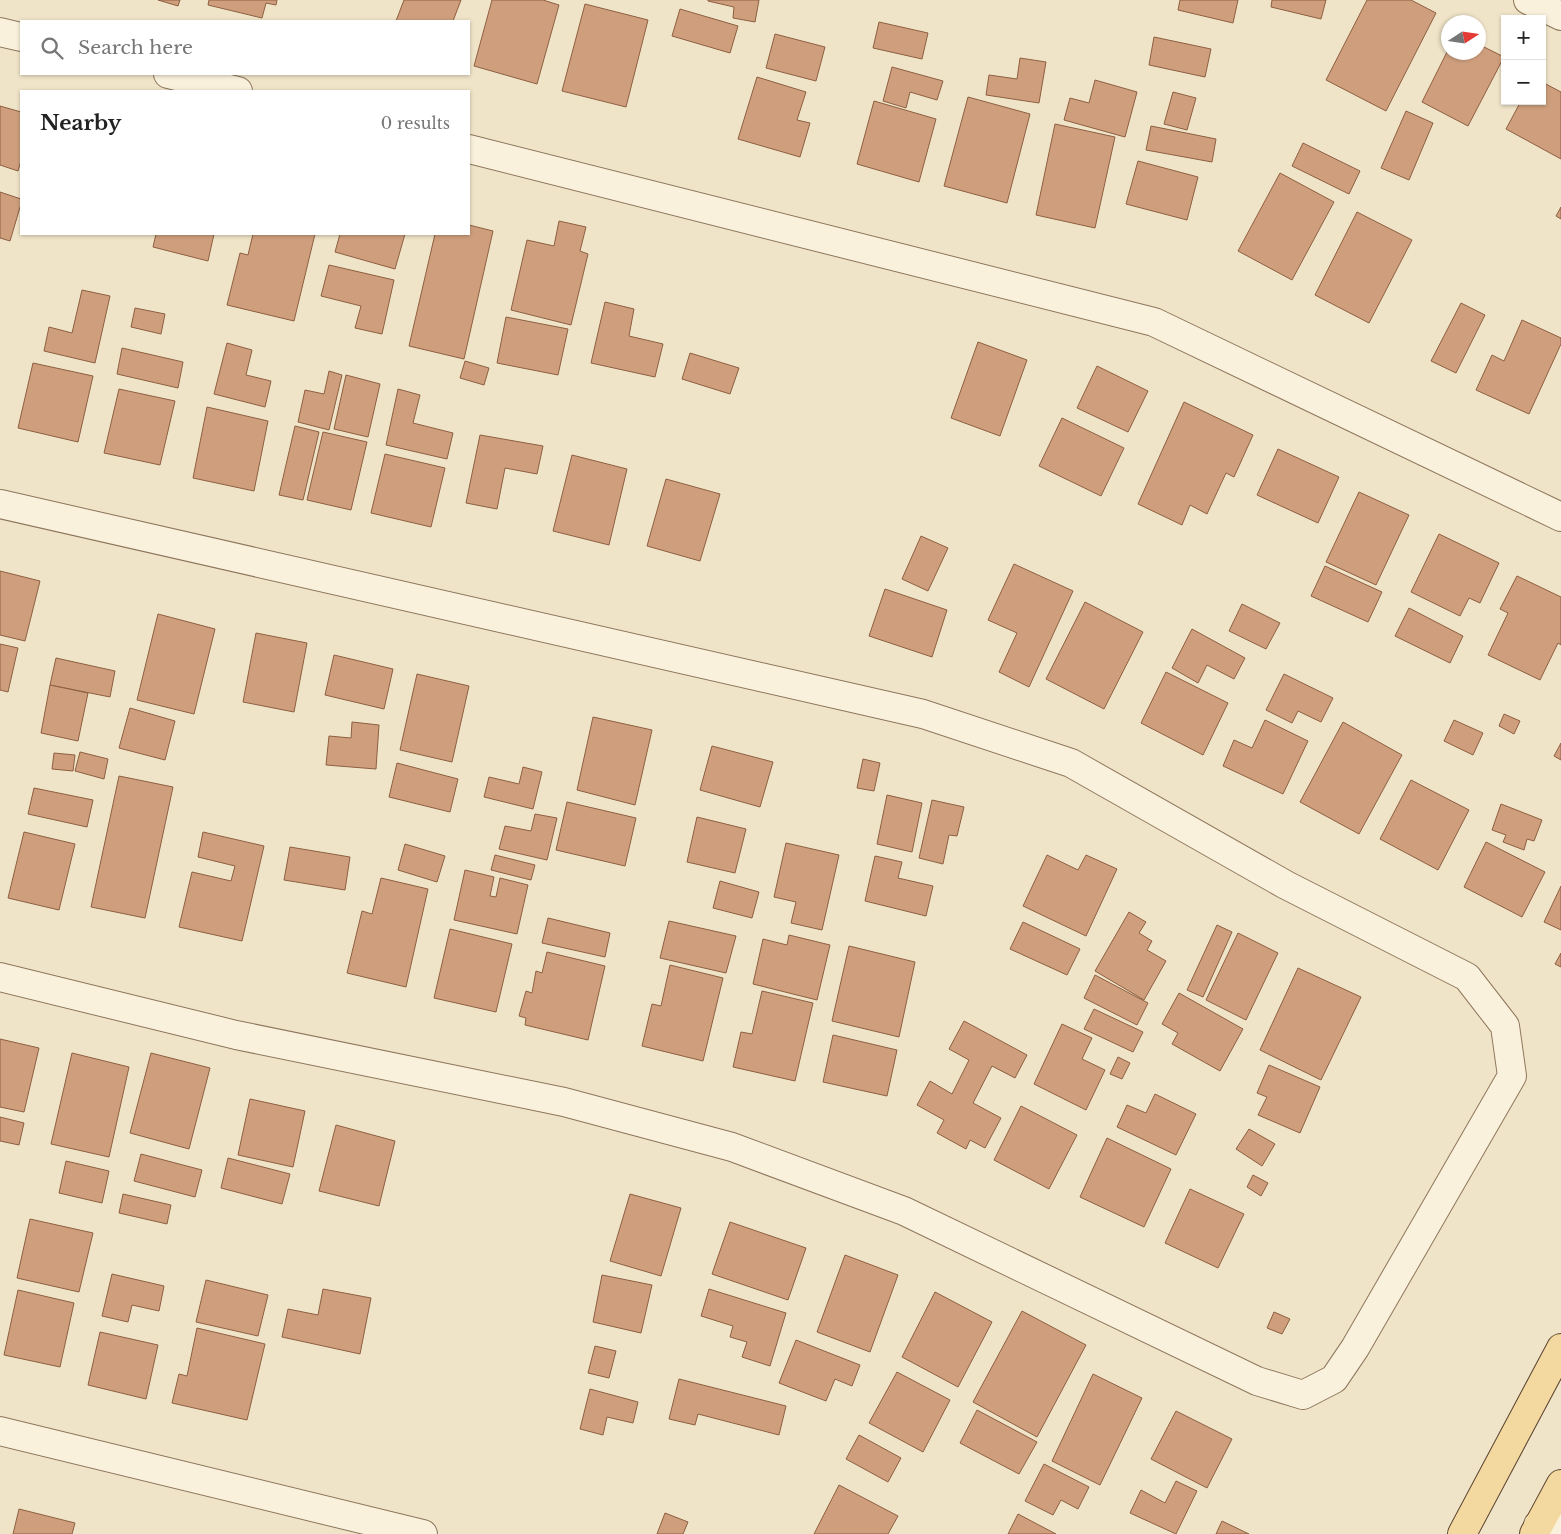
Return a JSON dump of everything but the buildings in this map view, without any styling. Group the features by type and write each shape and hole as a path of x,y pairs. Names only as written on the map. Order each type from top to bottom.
{"main road":[{"path":"1462,1534 1561,1348"},
{"path":"1544,1529 1561,1484"}],"street":[{"path":"1528,0 1561,16"},
{"path":"0,32 20,37"},
{"path":"172,75 234,90"},
{"path":"470,149 1154,322 1561,516"},
{"path":"0,504 923,714 1071,763 1286,884 1467,977 1505,1026 1512,1076 1334,1379 1303,1395 1257,1381 904,1211 732,1147 564,1102 236,1035 0,977"},
{"path":"0,1431 423,1534"}]}
